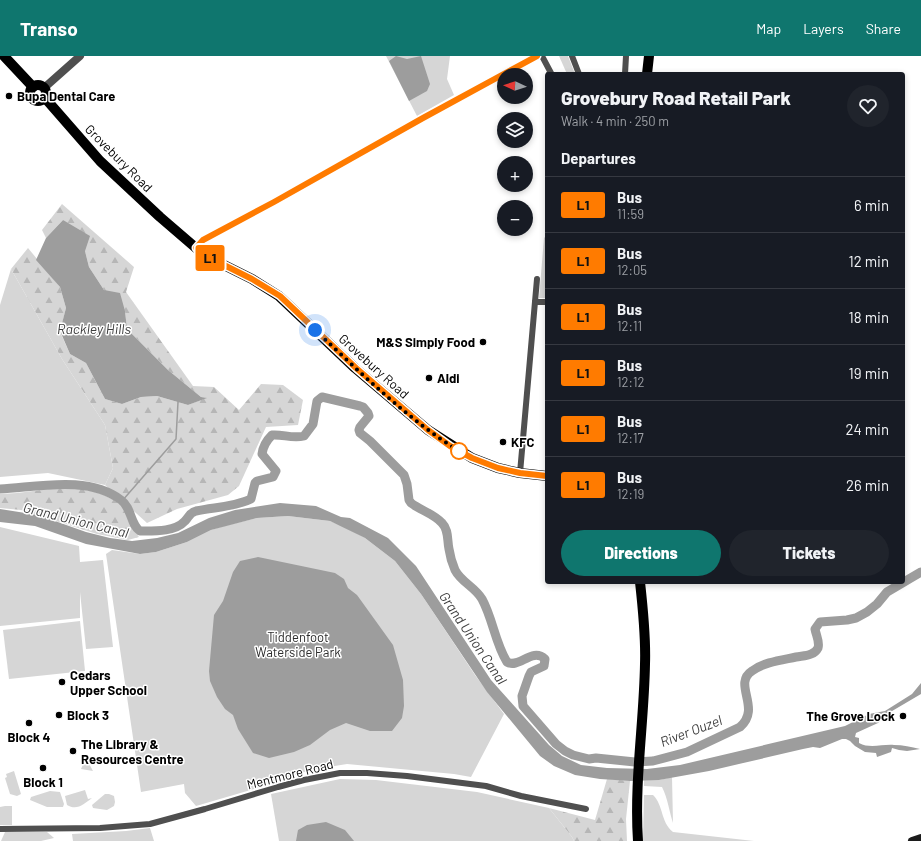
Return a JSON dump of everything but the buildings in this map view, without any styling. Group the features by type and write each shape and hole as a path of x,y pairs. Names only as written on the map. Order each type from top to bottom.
{"main road":[{"path":"4,56 33,87"},
{"path":"646,72 649,56"},
{"path":"39,85 44,88 47,94 45,98 38,102 32,99 30,94 33,87 39,85"},
{"name":"Grovebury Road","path":"45,98 100,161 160,217 196,248 214,260 252,279 280,296 356,368 439,438 472,458 498,468 520,473 545,476"},
{"path":"638,841 640,740 645,664 644,614 640,584"},
{"path":"912,841 921,838"}],"street":[{"path":"44,88 80,56"},
{"path":"542,56 547,72"},
{"path":"572,56 578,72"},
{"path":"625,72 626,56"},
{"path":"196,248 203,240 535,57"},
{"path":"553,72 558,69"},
{"path":"520,473 537,279"},
{"path":"535,302 545,302"},
{"name":"Mentmore Road","path":"0,829 100,828 150,824 206,809 251,794 340,773 367,773 407,776 486,786 521,796 586,809"}],"green space":[{"path":"386,56 450,56 447,79 454,95 417,116"},
{"path":"559,56 568,56 574,72 566,72"},
{"path":"62,204 134,267 126,292 193,386 214,387 239,410 261,384 283,385 303,400 298,425 266,427 239,486 228,495 177,509 147,523 105,485 113,468 105,425 62,359 11,269 28,248 60,287 66,308 60,332 70,354 86,363 105,399 122,404 141,397 157,396 188,405 206,398 201,397 168,370 127,329 125,311 104,290 89,267 85,251 63,220 46,238 42,230"},
{"path":"545,237 545,298 539,298"},
{"path":"11,269 62,359 105,425 113,468 105,485 48,473 0,477 0,305"},
{"path":"57,488 85,490 113,499 127,512 139,537 128,540 97,534 21,510 0,508 0,494"},
{"name":"Tiddenfoot Waterside Park","path":"288,516 330,521 365,538 395,561 421,594 475,675 504,714 471,777 454,774 347,764 310,770 254,789 196,806 185,793 184,784 141,792 106,554 112,550 140,554 156,552 187,542 211,530 224,526 257,518"},
{"path":"0,527 79,546 80,562 103,560 113,647 86,649 80,592 80,618 0,626"},
{"path":"80,621 85,671 9,679 3,630"},
{"path":"86,758 93,771 81,769"},
{"path":"14,771 21,794 17,796 10,794 5,778 7,777 6,774"},
{"path":"672,777 673,823 662,787 644,786 644,780 659,780"},
{"path":"340,779 376,780 477,792 549,808 574,841 279,841 271,794"},
{"path":"607,779 630,781 626,819 627,841 574,841 549,808 595,820"},
{"path":"85,790 88,799 92,798 77,807 67,805 65,796"},
{"path":"50,791 60,792 64,804 63,807 47,807 30,800 31,797"},
{"path":"105,794 114,796 114,806 107,810 93,808 92,805"},
{"path":"644,795 653,795 659,804 666,823 673,832 754,841 643,841"},
{"path":"12,806 12,825 0,825 0,807"},
{"path":"150,828 154,841 73,841 72,834 126,831"},
{"path":"5,832 47,832 54,838 41,841 1,841"}],"water":[{"path":"396,56 407,59 421,56 430,84 427,91 409,101 389,61"},
{"name":"Rackley Hills","path":"63,220 90,236 85,251 89,267 104,290 120,293 125,311 127,329 168,370 201,397 207,398 188,405 157,396 141,397 122,404 105,399 86,363 70,354 60,331 66,308 60,287 36,260 46,238"},
{"path":"280,503 316,506 341,517 350,518 388,538 416,566 491,680 549,745 562,756 581,765 607,768 647,769 680,765 845,726 869,714 885,711 912,694 921,683 921,694 887,714 878,723 856,733 855,737 859,738 859,743 867,746 897,745 920,749 907,751 892,748 891,752 877,757 876,753 865,752 850,741 842,739 820,748 813,747 709,771 659,780 630,781 600,779 575,775 554,766 540,756 487,692 421,594 395,561 365,538 330,521 288,516 257,518 211,530 187,542 156,552 140,554 86,544 35,526 0,522 0,509 38,515 86,532 110,538 132,541 157,538 178,533 209,518 235,510"},
{"path":"258,557 335,573 344,579 348,588 357,595 393,645 403,680 404,706 402,718 392,731 370,731 346,723 330,730 310,745 294,752 269,758 253,753 238,729 233,715 225,709 217,697 210,681 209,671 214,615 223,601 233,572 240,561"},
{"path":"326,822 345,830 354,841 296,841 298,830 307,825"}],"waterway":[{"name":"River Ouzel","path":"0,489 62,484 94,487 108,492 125,503 134,524 140,531 170,529 181,525 190,514 194,512 245,502 251,499 255,483 257,481 273,477 276,471 262,454 263,448 267,441 272,435 295,437 304,436 313,424 317,401 322,397 363,407 369,416 360,427 360,433 404,475 409,500 411,503 435,517 444,526 447,532 448,546 455,570 482,599 507,662 516,663 535,655 545,659 544,666 531,672 529,676 522,696 523,706 556,744 573,755 589,759 596,758 635,762 653,761 687,752 740,727 746,720 748,712 745,683 747,676 752,671 768,663 813,653 818,648 815,629 820,622 856,618 867,612 877,604 887,592 901,584"},
{"path":"122,501 176,439 178,402"},
{"name":"River Ouzel","path":"905,581 921,572"}],"bus line":[{"name":"L1","path":"537,56 203,240 196,248 214,260 252,279 280,296 307,323 391,399 450,446 472,458 498,468 520,473 545,476"}],"place":[{"name":"Bupa Dental Care","path":"9,96"},
{"name":"M&S Simply Food","path":"483,342"},
{"name":"Aldi","path":"429,378"},
{"name":"KFC","path":"503,442"},
{"name":"Cedars Upper School","path":"62,682"},
{"name":"Block 3","path":"59,715"},
{"name":"The Grove Lock","path":"903,716"},
{"name":"Block 4","path":"29,723"},
{"name":"The Library & Resources Centre","path":"73,751"},
{"name":"Block 1","path":"43,768"}],"route":[{"path":"315,330 417,421 450,446 461,452 459,451"}],"water label":[{"name":"Grand Union Canal","path":"76,520"},
{"name":"Grand Union Canal","path":"473,638"}]}
